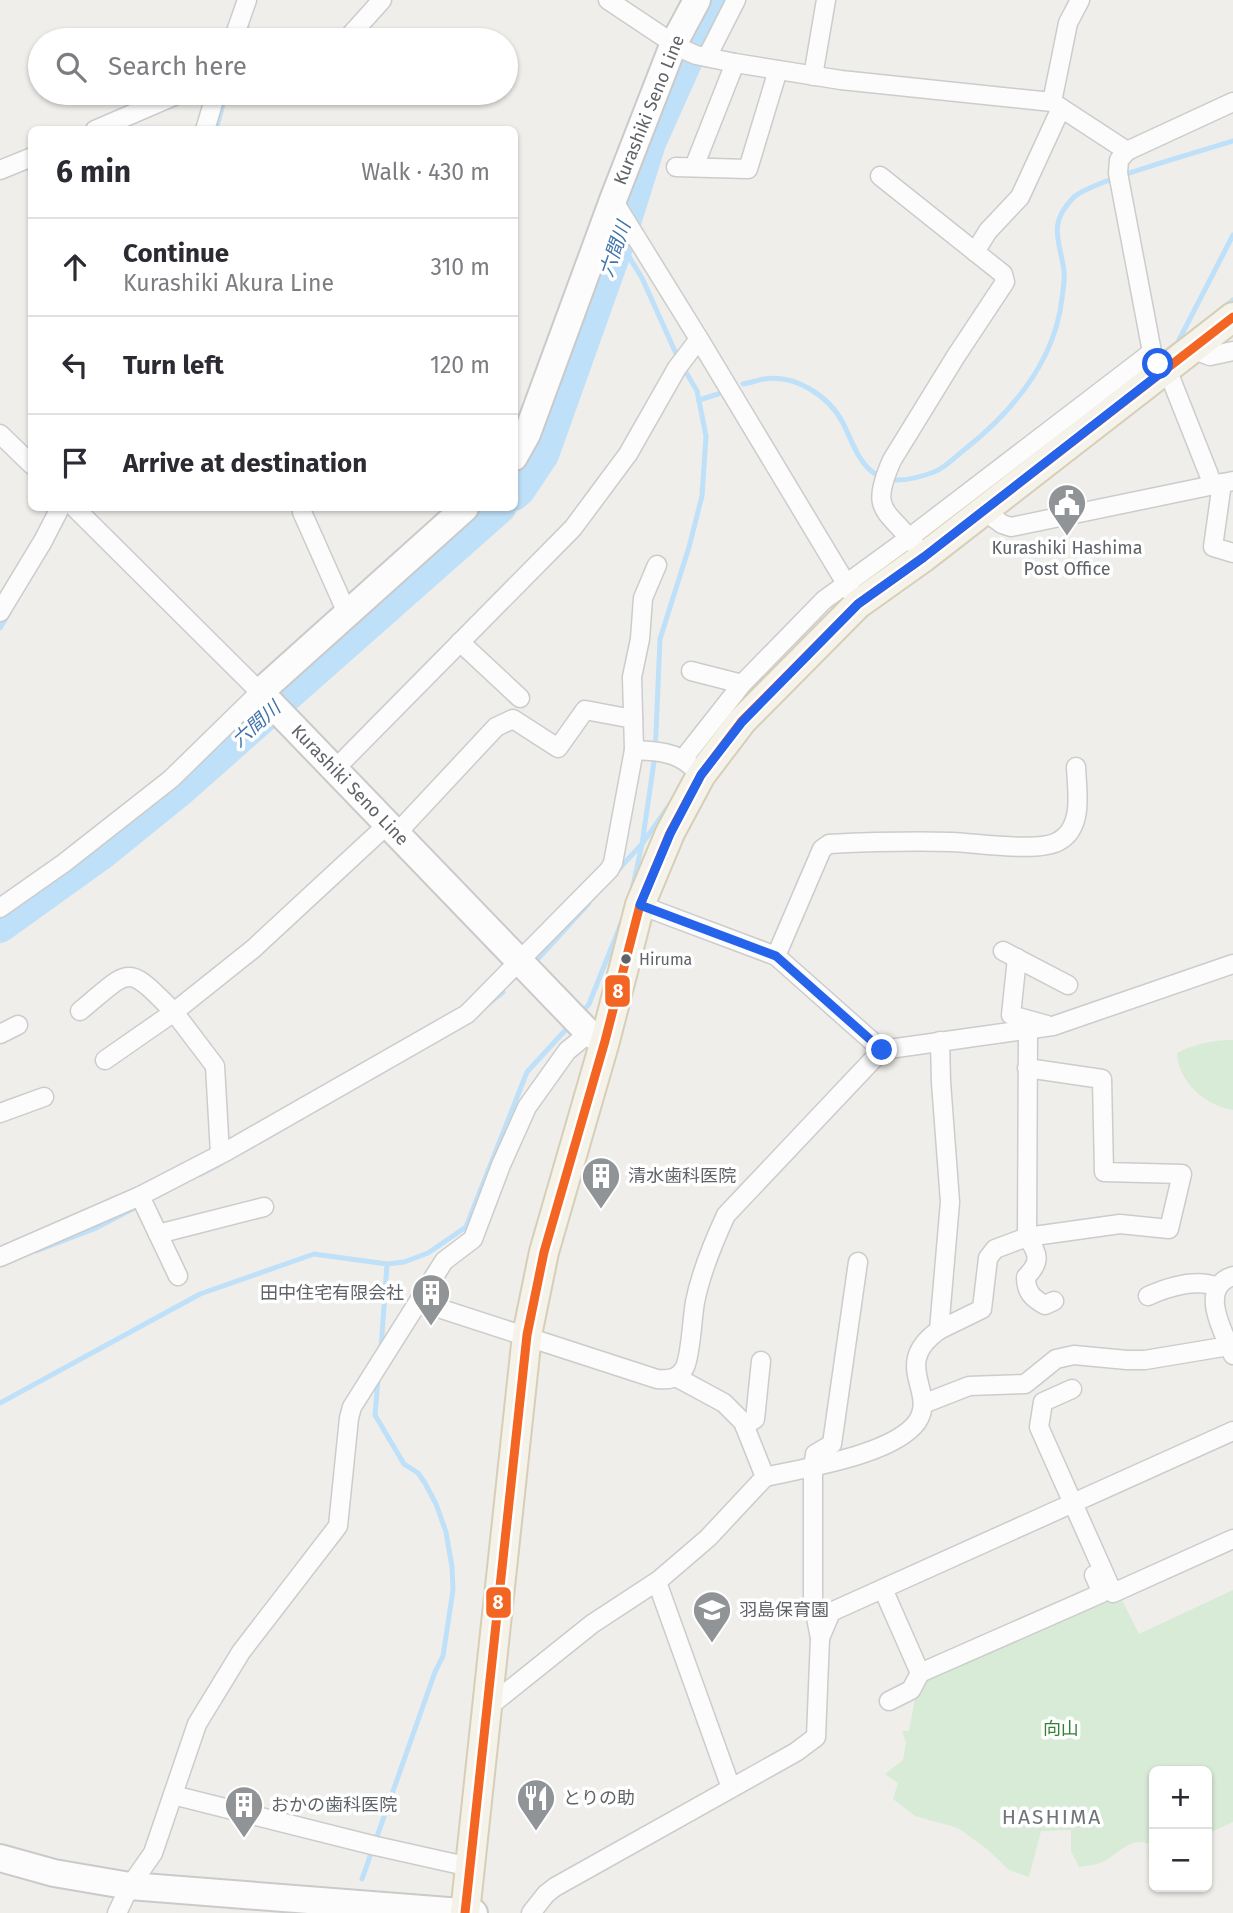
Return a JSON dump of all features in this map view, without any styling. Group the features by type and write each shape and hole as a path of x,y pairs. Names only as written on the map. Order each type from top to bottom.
{"main road":[{"name":"Kurashiki Seno Line","path":"518,450 527,434 615,204 689,51 696,0"},
{"path":"465,1913 527,1335 586,1028 670,834 692,767 742,722 853,594 916,547 983,510 1159,362 1192,349 1233,317"},
{"path":"268,701 348,613 462,511"},
{"name":"Kurashiki Seno Line","path":"268,701 586,1028"},
{"path":"0,1858 54,1872 130,1886 474,1913"}],"street":[{"path":"237,28 247,0"},
{"path":"357,28 382,0"},
{"path":"608,0 689,51 734,64 814,76 1057,105 1127,151"},
{"path":"689,51 736,0"},
{"path":"814,76 825,0"},
{"path":"975,252 988,231 1020,197 1057,105 1068,23 1080,0"},
{"path":"734,64 685,167 747,169 778,70"},
{"path":"1233,102 1127,151 1119,160 1119,178 1159,362 1223,483 1213,547 1233,553"},
{"path":"104,126 153,105"},
{"path":"206,126 212,105"},
{"path":"0,170 28,159"},
{"path":"880,176 1003,274 1005,282 956,356 892,460 884,478 881,497 883,510 916,547 1159,362"},
{"path":"615,204 853,594 824,600 742,684 692,767 660,751 637,750"},
{"path":"335,769 573,528 628,454 681,362 699,339"},
{"path":"1192,349 1210,355 1233,351"},
{"path":"0,434 28,461"},
{"path":"983,510 1002,524 1012,527 1223,483"},
{"path":"0,612 44,541 59,511"},
{"path":"0,908 64,863 268,701 78,511"},
{"path":"302,512 348,613"},
{"path":"2,1252 142,1202 220,1154 467,1014 609,870 613,863 637,750 632,677 640,639 643,598 657,565"},
{"path":"460,642 520,698"},
{"path":"691,671 742,684"},
{"path":"105,1060 174,1012 253,949 393,829 496,727 513,719 558,748 585,710 634,719"},
{"path":"776,956 822,849 829,844 951,842 1041,847 1059,841 1073,827 1078,804 1076,767"},
{"path":"640,905 776,956 882,1050"},
{"path":"1053,1026 1011,1015 1010,955 1068,985"},
{"path":"420,1302 527,1335 657,1380 677,1377 685,1367 695,1299 711,1248 726,1215 882,1050 1053,1026 1233,964"},
{"path":"80,1011 122,977 133,976 143,981 174,1012 215,1066 220,1154"},
{"path":"0,1034 18,1025"},
{"path":"117,1913 130,1886 153,1853 197,1724 241,1653 338,1526 352,1407 444,1261 473,1239 501,1165 527,1107 586,1028"},
{"path":"1028,1031 1027,1237 1037,1257 1036,1267 1026,1277 1026,1285 1032,1298 1045,1306 1054,1301"},
{"path":"939,1330 950,1202 940,1041"},
{"path":"487,1708 592,1624 657,1582 708,1538 765,1477 813,1468 877,1448 904,1435 918,1420 923,1404 915,1369 924,1340 982,1309 988,1258 995,1249 1027,1237 1120,1224 1169,1229 1182,1174 1104,1172 1102,1079 1027,1068"},
{"path":"0,1113 44,1097"},
{"path":"142,1202 178,1276"},
{"path":"158,1234 264,1207"},
{"path":"531,1913 555,1886 796,1752 816,1737 820,1638 813,1602 813,1468 815,1454 832,1444 858,1262"},
{"path":"923,1404 969,1386 1025,1384 1056,1359 1074,1355 1145,1360 1231,1350 1215,1311 1214,1297 1218,1287 1233,1276"},
{"path":"1148,1296 1162,1290 1205,1282 1218,1287"},
{"path":"745,1426 755,1419 761,1361"},
{"path":"677,1377 724,1403 745,1426 765,1477"},
{"path":"889,1701 911,1690 920,1673 1102,1593 1039,1427 1043,1402 1072,1389"},
{"path":"820,1638 831,1612 1233,1431"},
{"path":"1068,1505 1113,1593 1233,1539"},
{"path":"657,1582 731,1788"},
{"path":"883,1589 920,1673"},
{"path":"173,1795 470,1867"}],"green space":[{"path":"1233,1040 1233,1110 1213,1103 1195,1091 1182,1074 1177,1053 1204,1043"},
{"name":"向山","path":"1233,1590 1233,1822 1212,1832 1212,1766 1149,1766 1149,1844 1136,1842 1102,1862 1079,1867 1071,1851 1071,1830 1041,1831 1029,1877 1009,1870 987,1849 958,1828 915,1816 893,1799 898,1783 885,1774 903,1760 906,1743 902,1731 909,1731 916,1694 927,1677 1119,1594 1139,1634"}],"waterway":[{"name":"六間川","path":"518,493 544,455 620,242 651,143 715,0"},
{"path":"217,126 223,105"},
{"path":"743,384 776,378 810,389 837,413 865,465 883,478 906,480 938,470 999,419 1041,364 1058,321 1063,288 1064,271 1058,225 1060,216 1073,198 1083,191 1123,175 1233,141"},
{"path":"1179,340 1233,235"},
{"path":"620,242 642,278 678,358"},
{"path":"1223,308 1233,300"},
{"path":"1159,357 1182,339"},
{"path":"632,890 642,844 655,755 660,639 702,496 706,436 697,391 683,367"},
{"path":"699,400 718,394"},
{"path":"918,543 971,501"},
{"name":"六間川","path":"0,928 103,854 182,790 498,511"},
{"path":"862,584 899,558"},
{"path":"0,628 9,613"},
{"path":"616,872 642,844 673,800"},
{"path":"536,961 589,903"},
{"path":"580,1015 589,1004 624,916"},
{"path":"487,1005 503,992"},
{"path":"0,1403 200,1294 314,1254 387,1264 404,1262 428,1253 466,1227 527,1072 571,1024"},
{"path":"201,1174 220,1164"},
{"path":"36,1251 94,1229 142,1204"},
{"path":"381,1349 387,1264"},
{"path":"362,1879 443,1656 453,1590 446,1532 436,1504 418,1473 404,1464 375,1415 378,1379"}],"transit line":[{"name":"8","path":"465,1913 527,1335 544,1252 605,1041 640,905 670,833 701,775 742,721 858,604 924,557 1233,317"}],"place":[{"name":"Kurashiki Hashima Post Office","path":"1067,537"},
{"name":"Hiruma","path":"626,959"},
{"name":"清水歯科医院","path":"601,1210"},
{"name":"田中住宅有限会社","path":"431,1327"},
{"name":"羽島保育園","path":"712,1644"},
{"name":"とりの助","path":"536,1832"},
{"name":"おかの歯科医院","path":"244,1839"}],"district":[{"name":"HASHIMA","path":"1052,1817"}],"route":[{"path":"882,1050 776,956 640,905 670,834 701,775 742,722 858,604 924,557 1163,371 1158,364"}]}
